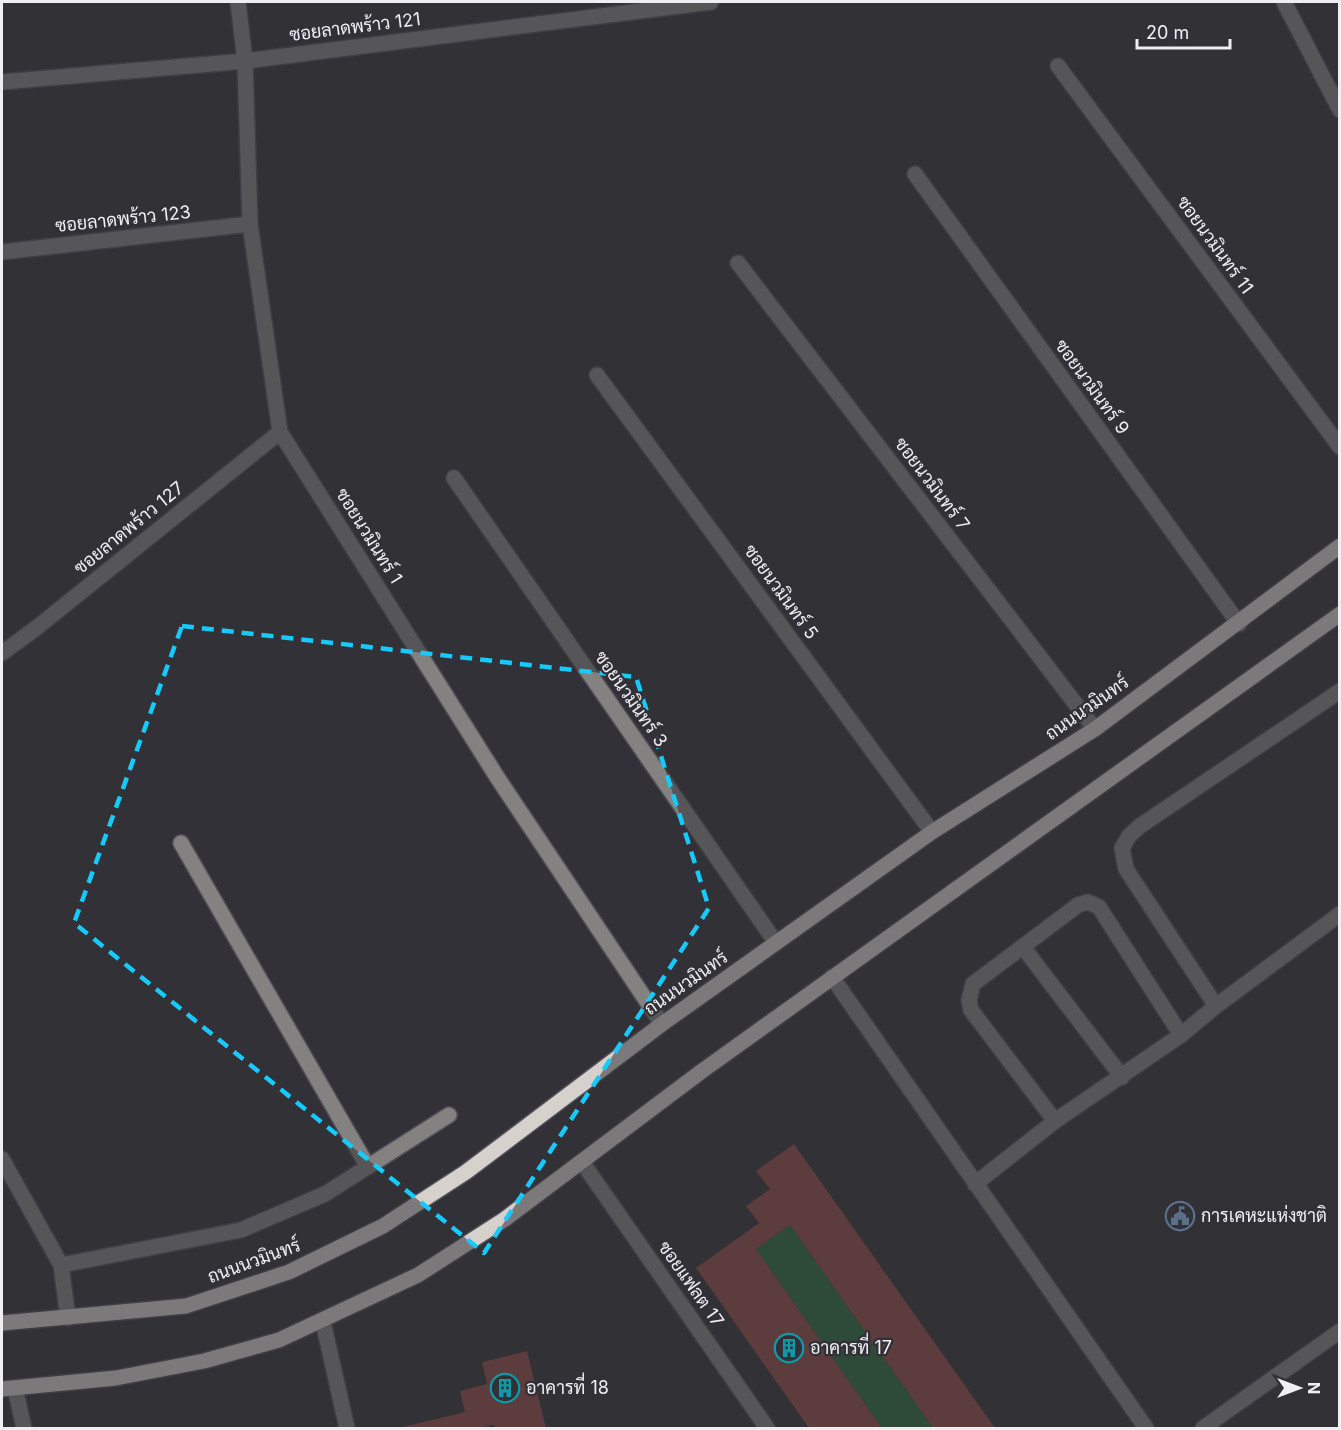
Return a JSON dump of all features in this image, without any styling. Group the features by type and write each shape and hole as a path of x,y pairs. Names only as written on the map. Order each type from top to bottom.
{"main road":[{"name":"ถนนนวมินทร์","path":"2,1323 186,1306 290,1272 383,1226 466,1172 662,1024 932,832 1095,729 1239,624 1340,546"},
{"path":"8,1389 116,1378 204,1361 279,1340 323,1322 417,1275 505,1219 702,1071 1340,614"}],"street":[{"name":"ซอยนวมินทร์ 1","path":"238,2 245,61 250,224 280,432 497,777 662,1024"},
{"name":"ซอยลาดพร้าว 121","path":"2,82 245,61 711,2"},
{"path":"1284,2 1340,110"},
{"name":"ซอยนวมินทร์ 11","path":"1058,66 1340,447"},
{"name":"ซอยนวมินทร์ 9","path":"915,174 1239,624"},
{"name":"ซอยลาดพร้าว 123","path":"2,252 250,224"},
{"name":"ซอยนวมินทร์ 7","path":"738,263 1095,729"},
{"name":"ซอยนวมินทร์ 5","path":"597,375 932,832"},
{"name":"ซอยลาดพร้าว 127","path":"2,653 280,432"},
{"name":"ซอยนวมินทร์ 3","path":"454,478 776,943"},
{"path":"1216,1006 1126,869 1122,848 1129,836 1140,826 1340,691"},
{"path":"181,843 368,1167"},
{"path":"1055,1121 969,1008 973,984 1078,905 1088,902 1099,907 1181,1035"},
{"path":"975,1184 1055,1121 1181,1035 1216,1006 1340,914"},
{"path":"1023,947 1122,1077"},
{"path":"832,977 1146,1428"},
{"path":"61,1265 241,1230 325,1194 449,1115"},
{"path":"2,1159 61,1265 68,1318"},
{"name":"ซอยแฟลต 17","path":"582,1162 767,1428"},
{"path":"323,1322 347,1428"},
{"path":"1203,1428 1340,1331"},
{"path":"8,1389 24,1428"}],"highlighted area":[{"path":"182,626 636,677 709,908 484,1253 74,923"}],"green space":[{"path":"790,1225 933,1428 882,1428 756,1249"}],"building":[{"name":"อาคารที่ 17","path":"794,1144 995,1428 933,1428 790,1225 756,1249 882,1428 809,1428 696,1268 759,1223 746,1206 770,1189 756,1171"},
{"name":"อาคารที่ 18","path":"527,1351 546,1428 495,1428 494,1425 478,1428 399,1428 465,1412 460,1391 487,1384 482,1362"}],"place":[{"name":"การเคหะแห่งชาติ","path":"1180,1216"},
{"name":"อาคารที่ 17","path":"789,1348"},
{"name":"อาคารที่ 18","path":"505,1388"}]}
